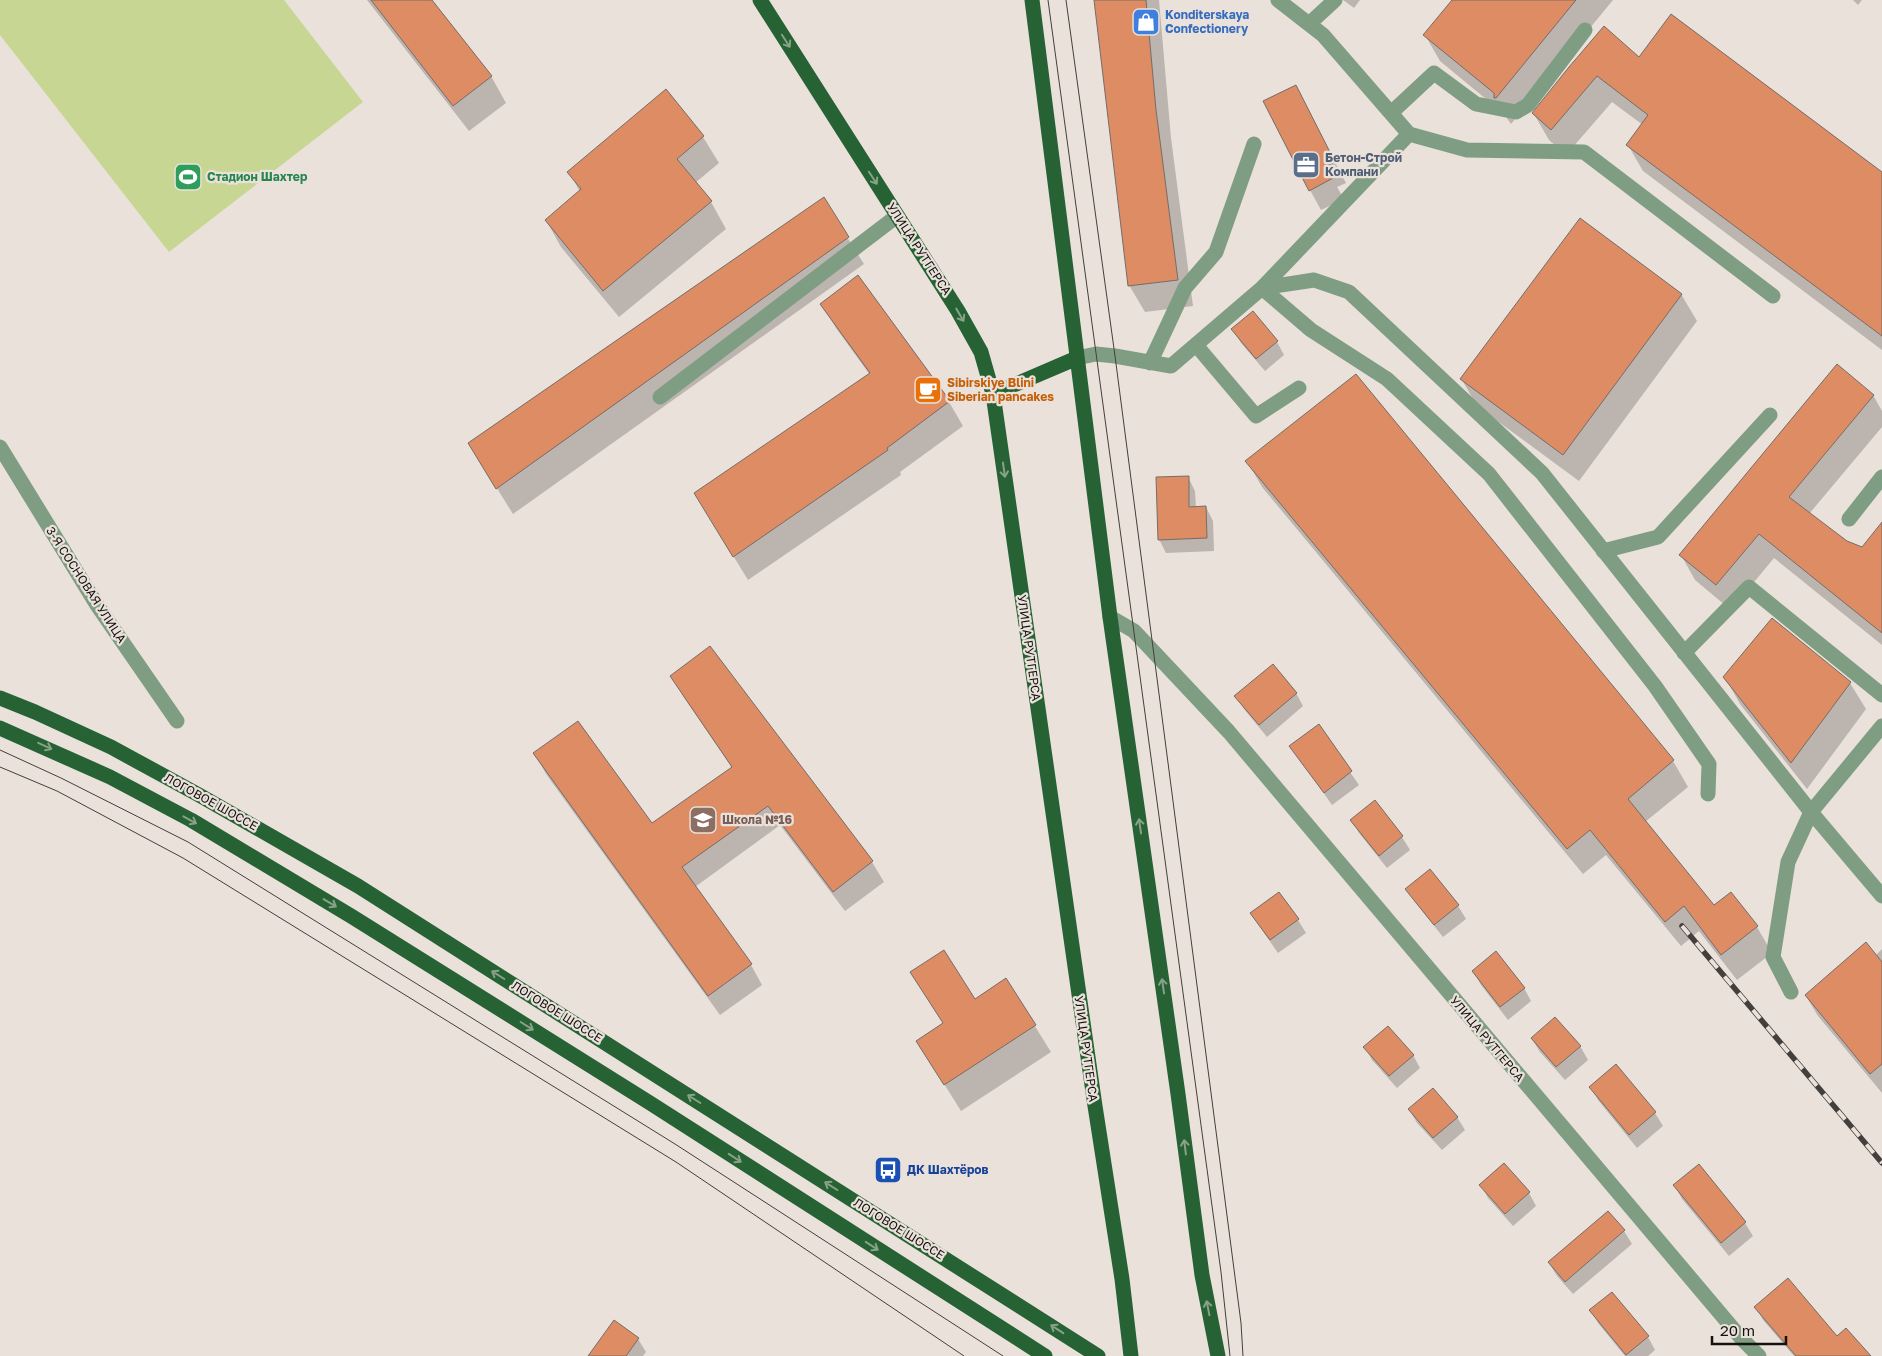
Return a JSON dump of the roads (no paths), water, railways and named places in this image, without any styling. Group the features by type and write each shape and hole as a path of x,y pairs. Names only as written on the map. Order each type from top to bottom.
{"main road":[{"name":"УЛИЦА РУТГЕРСА","path":"760,0 958,310 981,352 993,394 1095,1106 1122,1279 1131,1356"},
{"path":"1032,0 1110,617 1202,1275 1218,1356"},
{"path":"993,394 1078,358"},
{"name":"ЛОГОВОЕ ШОССЕ","path":"0,698 111,747 358,886 1098,1356"},
{"name":"ЛОГОВОЕ ШОССЕ","path":"0,728 110,777 191,820 351,916 642,1098 1045,1356"}],"street":[{"path":"1278,0 1323,34 1409,134 1467,150 1584,152 1773,296"},
{"path":"1309,24 1334,0"},
{"path":"1391,113 1434,73 1476,104 1516,112 1528,106 1585,30"},
{"path":"1078,358 1096,354 1171,366 1262,288 1409,134"},
{"path":"1150,362 1185,288 1216,252 1254,144"},
{"path":"660,397 897,216"},
{"path":"1262,288 1314,280 1349,292 1542,473 1811,812 1882,896"},
{"path":"1262,288 1311,330 1387,379 1489,474 1655,686 1709,764 1708,794"},
{"path":"1196,345 1256,416 1299,388"},
{"path":"1603,551 1658,538 1770,415"},
{"name":"3-Я СОСНОВАЯ УЛИЦА","path":"0,447 97,605 177,721"},
{"path":"1849,519 1882,477"},
{"path":"1684,653 1749,587 1882,695"},
{"name":"УЛИЦА РУТГЕРСА","path":"1110,617 1134,631 1229,732 1741,1338 1759,1356"},
{"path":"1790,992 1773,957 1788,862 1811,812 1882,726"}],"tram line":[{"path":"1048,0 1221,1272 1230,1356"},
{"path":"1066,0 1115,356 1241,1323 1243,1356"},
{"path":"0,750 61,778 188,842 675,1144 1003,1356"},
{"path":"0,767 57,791 183,858 676,1162 964,1356"}],"railway":[{"path":"1682,926 1882,1163"}],"place":[{"name":"Konditerskaya Confectionery","path":"1146,22"},
{"name":"Бетон-Строй Компани","path":"1306,165"},
{"name":"Стадион Шахтер","path":"188,177"},
{"name":"Sibirskiye Blini Siberian pancakes","path":"928,390"},
{"name":"Школа №16","path":"703,820"},
{"name":"ДК Шахтёров","path":"888,1170"}]}
